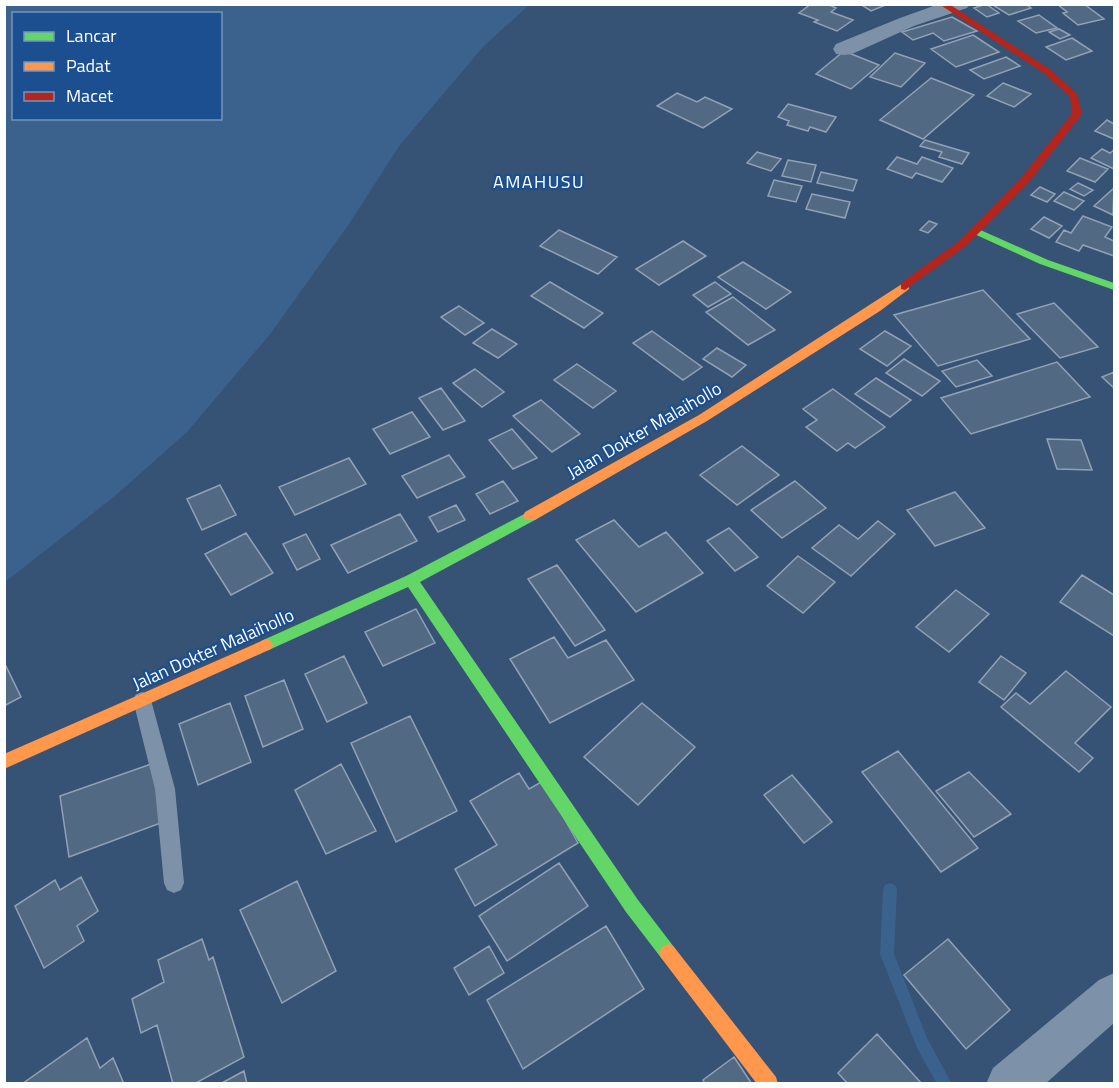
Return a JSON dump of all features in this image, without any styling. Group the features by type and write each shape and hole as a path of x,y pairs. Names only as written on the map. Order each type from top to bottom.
{"main road":[{"name":"Jalan Dokter Malaihollo","path":"4,762 411,580 500,533 703,418 813,350 899,292 962,244 1026,179 1077,114 1078,107 1075,98 1047,71 950,5"},
{"path":"976,231 1065,271 1114,287"},
{"path":"411,580 632,906 768,1083"}],"street":[{"path":"844,49 870,36 950,5"},
{"path":"1009,1083 1114,996"}],"lane":[{"path":"142,700 165,789 174,884"}],"water":[{"path":"5,4 529,5 483,47 400,145 349,224 271,333 187,432 115,496 5,582"}],"building":[{"path":"811,4 827,4 836,8 831,12 853,20 837,31 814,22 818,20 799,13"},
{"path":"860,4 888,4 871,11"},
{"path":"986,4 999,13 987,17 974,8"},
{"path":"991,4 1025,4 1031,8 1009,15"},
{"path":"1057,4 1084,4 1104,19 1078,25 1063,13 1067,12"},
{"path":"1039,15 1057,28 1036,33 1018,21"},
{"path":"952,17 977,31 944,41 933,33 913,40 902,32"},
{"path":"1059,29 1070,35 1060,39 1049,32"},
{"path":"973,35 999,52 956,67 931,49"},
{"path":"1072,38 1092,51 1066,60 1046,47"},
{"path":"844,51 879,65 851,89 816,74"},
{"path":"895,53 925,63 901,87 870,77"},
{"path":"1006,57 1020,66 984,79 970,70"},
{"path":"931,78 974,95 923,139 880,120"},
{"path":"1003,83 1031,94 1014,107 987,96"},
{"path":"677,93 697,102 705,97 732,109 703,128 657,106"},
{"path":"788,104 836,117 826,132 810,127 808,131 787,125 789,121 778,117"},
{"path":"1107,120 1114,124 1114,139 1095,131"},
{"path":"925,140 969,153 962,164 939,157 942,152 920,146"},
{"path":"1102,149 1110,153 1114,150 1114,169 1091,158"},
{"path":"757,152 781,159 771,171 747,163"},
{"path":"897,157 917,164 922,157 953,168 942,182 916,173 912,178 887,169"},
{"path":"1080,158 1108,169 1095,182 1067,171"},
{"path":"788,160 816,165 811,182 782,176"},
{"path":"821,172 857,180 853,191 817,183"},
{"path":"774,180 802,186 796,202 768,196"},
{"path":"1078,183 1093,190 1084,196 1070,189"},
{"path":"1040,187 1055,194 1047,202 1031,195"},
{"path":"1114,188 1113,215 1094,206"},
{"path":"1064,192 1084,201 1074,210 1054,201"},
{"path":"812,194 850,202 845,218 806,209"},
{"path":"1083,216 1112,227 1105,237 1114,241 1114,256 1083,245 1079,251 1056,242 1064,230 1071,233"},
{"path":"1044,217 1062,226 1049,238 1031,229"},
{"path":"929,221 937,224 928,233 920,230"},
{"path":"559,230 617,257 598,274 540,246"},
{"path":"683,241 706,256 659,285 636,269"},
{"path":"743,262 791,292 766,309 718,277"},
{"path":"550,282 603,313 584,328 531,296"},
{"path":"715,282 731,294 708,307 693,295"},
{"path":"983,290 1030,339 938,366 894,315"},
{"path":"733,297 775,330 748,345 706,312"},
{"path":"1054,303 1098,347 1060,358 1017,314"},
{"path":"459,306 484,323 465,335 441,317"},
{"path":"492,329 517,344 498,358 473,343"},
{"path":"652,331 702,367 683,380 633,343"},
{"path":"885,331 911,346 887,366 860,349"},
{"path":"717,348 746,365 732,377 703,359"},
{"path":"904,359 940,381 922,396 886,373"},
{"path":"977,360 992,376 956,387 942,371"},
{"path":"1057,362 1090,397 971,434 941,398"},
{"path":"577,364 616,391 593,408 554,380"},
{"path":"475,369 504,392 482,407 453,383"},
{"path":"1114,372 1114,388 1102,377"},
{"path":"876,378 911,400 890,417 855,394"},
{"path":"441,388 465,421 443,430 419,398"},
{"path":"833,389 885,427 855,448 848,443 837,451 806,427 817,420 803,409"},
{"path":"541,400 580,434 552,452 513,416"},
{"path":"412,412 430,437 390,454 373,429"},
{"path":"512,429 537,458 513,469 489,440"},
{"path":"1047,439 1081,440 1092,470 1057,469"},
{"path":"742,446 779,475 737,505 700,475"},
{"path":"449,455 465,477 417,498 402,476"},
{"path":"349,458 366,484 295,515 279,487"},
{"path":"503,481 518,501 490,514 476,494"},
{"path":"795,481 826,508 782,538 751,510"},
{"path":"220,485 236,515 202,530 187,499"},
{"path":"955,492 985,528 935,546 907,510"},
{"path":"456,505 465,520 438,532 429,517"},
{"path":"400,514 417,541 348,573 331,545"},
{"path":"614,520 639,547 666,532 703,573 636,612 576,540"},
{"path":"878,521 895,534 851,576 812,548 839,525 858,539"},
{"path":"729,528 758,557 735,571 707,541"},
{"path":"246,533 273,573 231,595 205,554"},
{"path":"306,534 320,559 297,570 283,544"},
{"path":"798,556 835,582 803,613 767,586"},
{"path":"557,565 605,630 575,646 528,579"},
{"path":"1082,575 1114,595 1114,636 1060,602"},
{"path":"956,590 989,614 949,652 916,627"},
{"path":"416,609 435,643 383,666 365,632"},
{"path":"554,637 568,658 606,640 634,680 550,723 510,659"},
{"path":"344,656 367,703 327,722 305,674"},
{"path":"1001,656 1026,673 1004,700 979,682"},
{"path":"4,662 21,697 4,706"},
{"path":"1066,671 1111,707 1075,743 1093,758 1079,772 1001,707 1016,693 1030,704"},
{"path":"284,680 303,729 263,747 245,696"},
{"path":"230,703 251,762 198,785 179,724"},
{"path":"642,703 695,747 638,805 584,757"},
{"path":"410,716 457,811 396,842 351,743"},
{"path":"898,751 978,848 941,872 862,772"},
{"path":"154,763 166,821 69,857 60,796"},
{"path":"341,764 376,831 326,854 295,790"},
{"path":"969,772 1011,814 974,837 936,791"},
{"path":"519,773 529,789 543,781 578,843 475,906 455,869 497,845 470,801"},
{"path":"792,775 832,822 804,843 764,795"},
{"path":"559,863 588,906 507,961 479,916"},
{"path":"81,877 98,911 77,926 84,941 44,968 15,906 55,880 60,890"},
{"path":"297,881 336,971 282,1003 240,910"},
{"path":"606,926 644,989 523,1069 487,1000"},
{"path":"202,939 209,960 213,957 244,1057 194,1084 173,1084 157,1025 141,1033 132,999 164,982 158,960"},
{"path":"948,939 1010,1010 966,1049 904,975"},
{"path":"489,946 504,973 469,995 454,968"},
{"path":"877,1034 922,1084 848,1084 838,1073"},
{"path":"87,1038 100,1068 113,1058 124,1084 22,1084"},
{"path":"734,1057 752,1084 705,1084 703,1080"},
{"path":"244,1071 247,1084 220,1084"}],"waterway":[{"path":"890,890 887,954 922,1043 945,1084"}],"traffic: fast":[{"path":"976,231 1044,262 1114,287"},
{"path":"266,645 411,580 530,516"},
{"path":"411,580 632,906 668,953"}],"traffic: slow":[{"path":"530,516 703,418 876,308 905,286"},
{"path":"4,762 266,645"},
{"path":"668,953 769,1084"}],"traffic: jam":[{"path":"905,286 962,244 1026,179 1077,114 1074,96 1048,72 943,4"}],"district":[{"name":"AMAHUSU","path":"539,181"}]}
